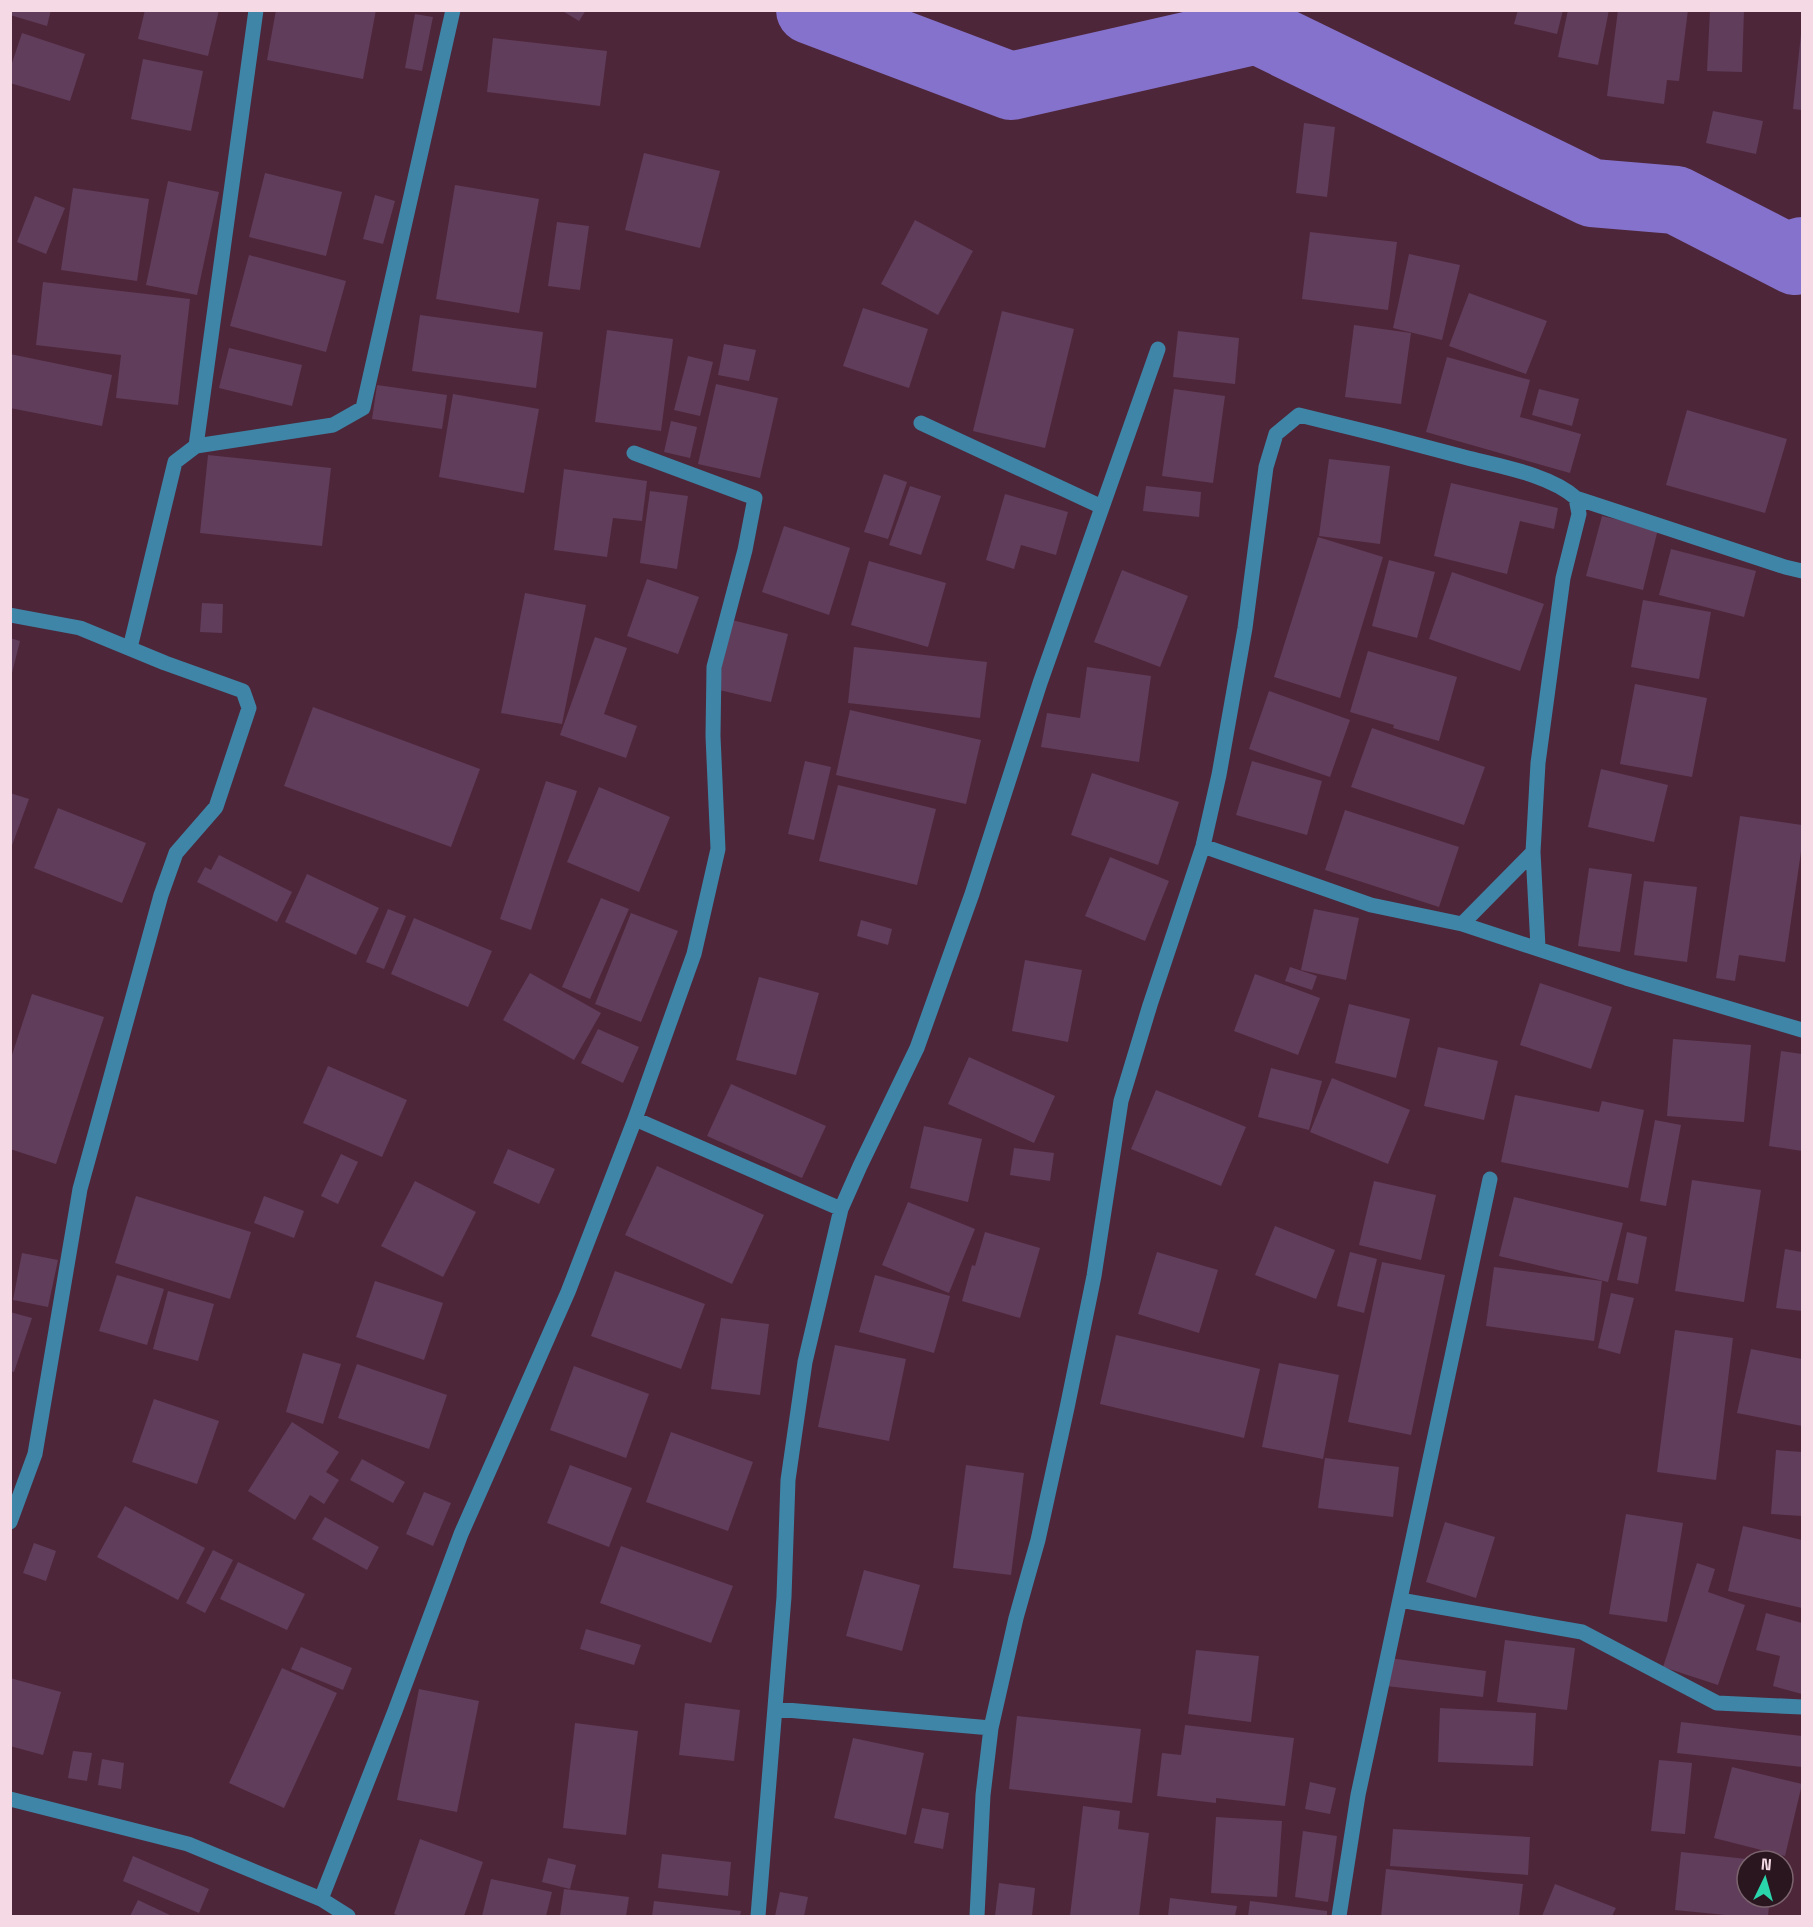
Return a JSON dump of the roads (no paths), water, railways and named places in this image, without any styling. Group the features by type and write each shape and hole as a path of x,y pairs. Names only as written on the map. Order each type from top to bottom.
{"street":[{"path":"196,446 256,10"},
{"path":"130,648 175,462 196,446 333,425 363,408 453,10"},
{"path":"758,1917 784,1597 788,1480 806,1362 841,1209 917,1048 972,894 1040,683 1158,349"},
{"path":"977,1917 984,1795 991,1728 1038,1540 1067,1408 1094,1276 1121,1101 1203,846 1219,775 1245,628 1266,467 1276,434 1299,415 1520,472 1565,489 1576,498 1803,571"},
{"path":"921,423 1102,507"},
{"path":"321,1899 461,1534 568,1292 635,1119 694,954 718,849 713,736 714,667 745,550 755,498 633,453"},
{"path":"1538,947 1533,852 1538,763 1563,578 1579,514 1576,498"},
{"path":"10,615 80,628 165,663 243,691 249,708 216,807 176,853 161,896 80,1189 35,1454 10,1522"},
{"path":"1203,846 1371,904 1462,924 1538,947 1626,978 1803,1030"},
{"path":"1462,924 1533,852"},
{"path":"635,1119 841,1209"},
{"path":"1339,1917 1358,1795 1490,1179"},
{"path":"1400,1600 1582,1632 1717,1703 1803,1707"},
{"path":"775,1709 991,1728"},
{"path":"10,1799 188,1844 321,1899 348,1917"}],"waterway":[{"path":"810,10 1011,86 1257,30 1592,193 1676,200 1795,261 1802,251"}]}
